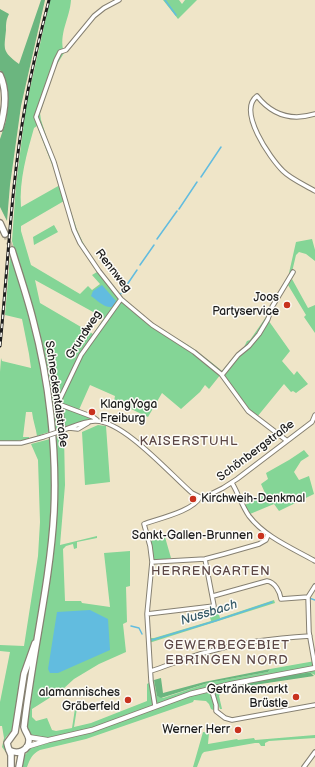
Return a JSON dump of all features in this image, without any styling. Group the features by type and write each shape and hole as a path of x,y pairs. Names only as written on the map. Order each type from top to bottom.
{"main road":[{"path":"0,75 4,87 5,105 0,128"},
{"path":"0,223 5,234"},
{"name":"Schneckentalstraße","path":"12,250 34,321 46,381 53,446 54,511 48,568 24,727 27,735"},
{"name":"Schneckentalstraße","path":"15,732 24,674 37,639"},
{"path":"11,767 12,755 9,750 8,741 15,732 27,735 28,743 24,749 19,767"},
{"path":"9,750 14,753 24,749"}],"street":[{"name":"Rennweg","path":"119,0 104,8 94,16 66,50 60,52 36,117 54,162 74,230 99,271 121,299 152,325 194,352 222,375 248,411 286,440"},
{"path":"315,114 301,117 277,114 268,108 257,96 252,101 250,113 257,133 269,156 284,172 315,191"},
{"path":"222,375 238,355 259,334 268,319 272,307 293,272"},
{"name":"Grundweg","path":"63,430 60,399 81,355 121,299"},
{"path":"61,405 114,426 166,468 190,491 200,497"},
{"name":"Schönbergstraße","path":"152,562 150,546 144,524 184,509 198,501 200,497 207,496 232,483 286,440 312,422 315,415"},
{"path":"0,444 21,443 69,428 78,429 97,420"},
{"path":"312,422 315,426"},
{"path":"232,483 248,515 259,527 268,535 315,561"},
{"path":"155,706 147,614 152,562 205,559 259,544 266,540 268,535"},
{"path":"147,614 214,606 205,559"},
{"path":"213,596 267,581 274,585 281,599 308,597"},
{"path":"24,749 49,740 92,730 155,706 211,688 315,667 310,636 308,597 315,586"},
{"path":"309,603 315,605"},
{"path":"151,671 214,650 274,638 310,636"},
{"path":"211,688 216,705 216,711 225,718 232,720 315,705"},
{"path":"27,735 49,740"},
{"path":"304,767 315,752"}],"green space":[{"path":"41,0 45,0 21,106 10,185 7,221 0,207 0,139 6,121 8,98 6,83 0,70 0,9 9,14 6,24 5,50 19,64"},
{"path":"50,0 71,0 62,39 64,53 56,66 40,113 77,230 91,257 109,282 130,305 158,327 192,348 222,371 243,349 247,341 250,340 266,317 290,351 282,361 294,375 297,371 308,384 296,393 293,391 291,392 284,384 257,417 224,375 221,374 209,389 205,385 200,392 181,409 162,393 148,417 114,401 115,396 90,385 78,412 91,418 54,430 40,337 12,241 16,185 26,106","holes":["37,126 60,185 21,207 21,187 24,167 34,128","64,201 78,244 97,272 92,275 100,284 92,290 88,286 80,294 31,265 21,231 21,226","35,280 104,318 93,334 40,303"]},
{"path":"163,0 179,0 182,4 185,0 197,0 178,19"},
{"path":"54,225 58,232 34,245 33,237"},
{"path":"312,239 315,250 315,261 306,254 299,252 296,255 292,272 289,273 296,242"},
{"path":"10,257 26,299 37,343 49,432 37,436 32,412 26,412 23,437 29,437 29,439 10,442 0,441 1,358 2,361 31,368 22,319 5,315"},
{"path":"292,279 308,308 315,305 315,333 304,317 306,315 288,285"},
{"path":"98,425 106,426 110,482 85,485 82,432"},
{"path":"64,435 65,485 60,545 97,536 97,538 77,542 77,548 74,549 73,544 66,546 63,549 65,601 81,601 82,603 110,607 104,553 130,551 130,586 126,587 127,622 123,624 126,652 99,664 74,679 62,690 32,709 32,717 36,721 47,718 52,730 56,731 72,728 76,702 78,702 74,727 91,723 147,701 147,684 154,680 157,696 163,698 208,683 268,672 270,669 315,661 315,675 311,673 237,686 221,693 219,696 222,709 220,709 217,701 213,702 213,710 206,701 194,700 193,702 86,739 40,750 35,753 27,767 21,767 23,757 32,747 92,732 41,738 31,734 27,728 28,709 30,708 31,704 29,704 50,573 55,437"},
{"path":"50,439 52,489 44,590 29,666 17,710 15,710 15,720 12,731 6,737 4,742 8,755 2,747 4,738 2,726 0,726 0,702 10,652 0,651 0,645 24,646 38,556 40,522 38,460 31,444"},
{"path":"304,450 309,456 301,461 294,472 299,480 309,476 314,494 279,511 274,504 250,514 245,505 265,493 261,484 268,479 266,473"},
{"path":"165,537 171,558 156,561 153,558 150,541"},
{"path":"274,600 275,603 149,643 148,638 154,638 211,621 208,610 217,608 220,618"},
{"path":"270,669 268,672 208,683 161,698 157,696 154,680 161,678 163,693 204,682"},
{"path":"311,673 314,676 234,688 247,683"},
{"path":"203,732 209,733 208,744 237,739 254,738 255,740 315,735 315,738 269,741 265,743 265,746 255,743 204,752 197,767 193,767"},
{"path":"8,755 9,757 9,767 8,767"}],"water":[{"path":"102,285 116,301 112,307 103,305 91,296 93,291"},
{"path":"90,610 108,619 110,650 58,673 50,673 48,669 57,612"}],"waterway":[{"path":"165,0 176,15"},
{"path":"201,177 221,147"},
{"path":"179,209 197,182"},
{"path":"157,239 177,211"},
{"path":"140,265 154,245"},
{"path":"120,295 137,270"},
{"name":"Nussbach","path":"309,598 315,600"},
{"name":"Nussbach","path":"152,640 272,602"},
{"name":"Nussbach","path":"131,626 139,628 142,634"}],"tunnel":[{"path":"5,234 12,250"}],"railway":[{"path":"0,346 13,196 20,136 30,80 49,0"}],"place":[{"name":"Joos Partyservice","path":"287,305"},
{"name":"KlangYoga Freiburg","path":"92,412"},
{"name":"Kirchweih-Denkmal","path":"193,499"},
{"name":"Sankt-Gallen-Brunnen","path":"261,536"},
{"name":"Getränkemarkt Brüstle","path":"296,697"},
{"name":"alamannisches Gräberfeld","path":"128,700"},
{"name":"Werner Herr","path":"238,730"}],"district":[{"name":"KAISERSTUHL","path":"189,442"},
{"name":"HERRENGARTEN","path":"211,572"},
{"name":"GEWERBEGEBIET EBRINGEN NORD","path":"227,654"}]}
